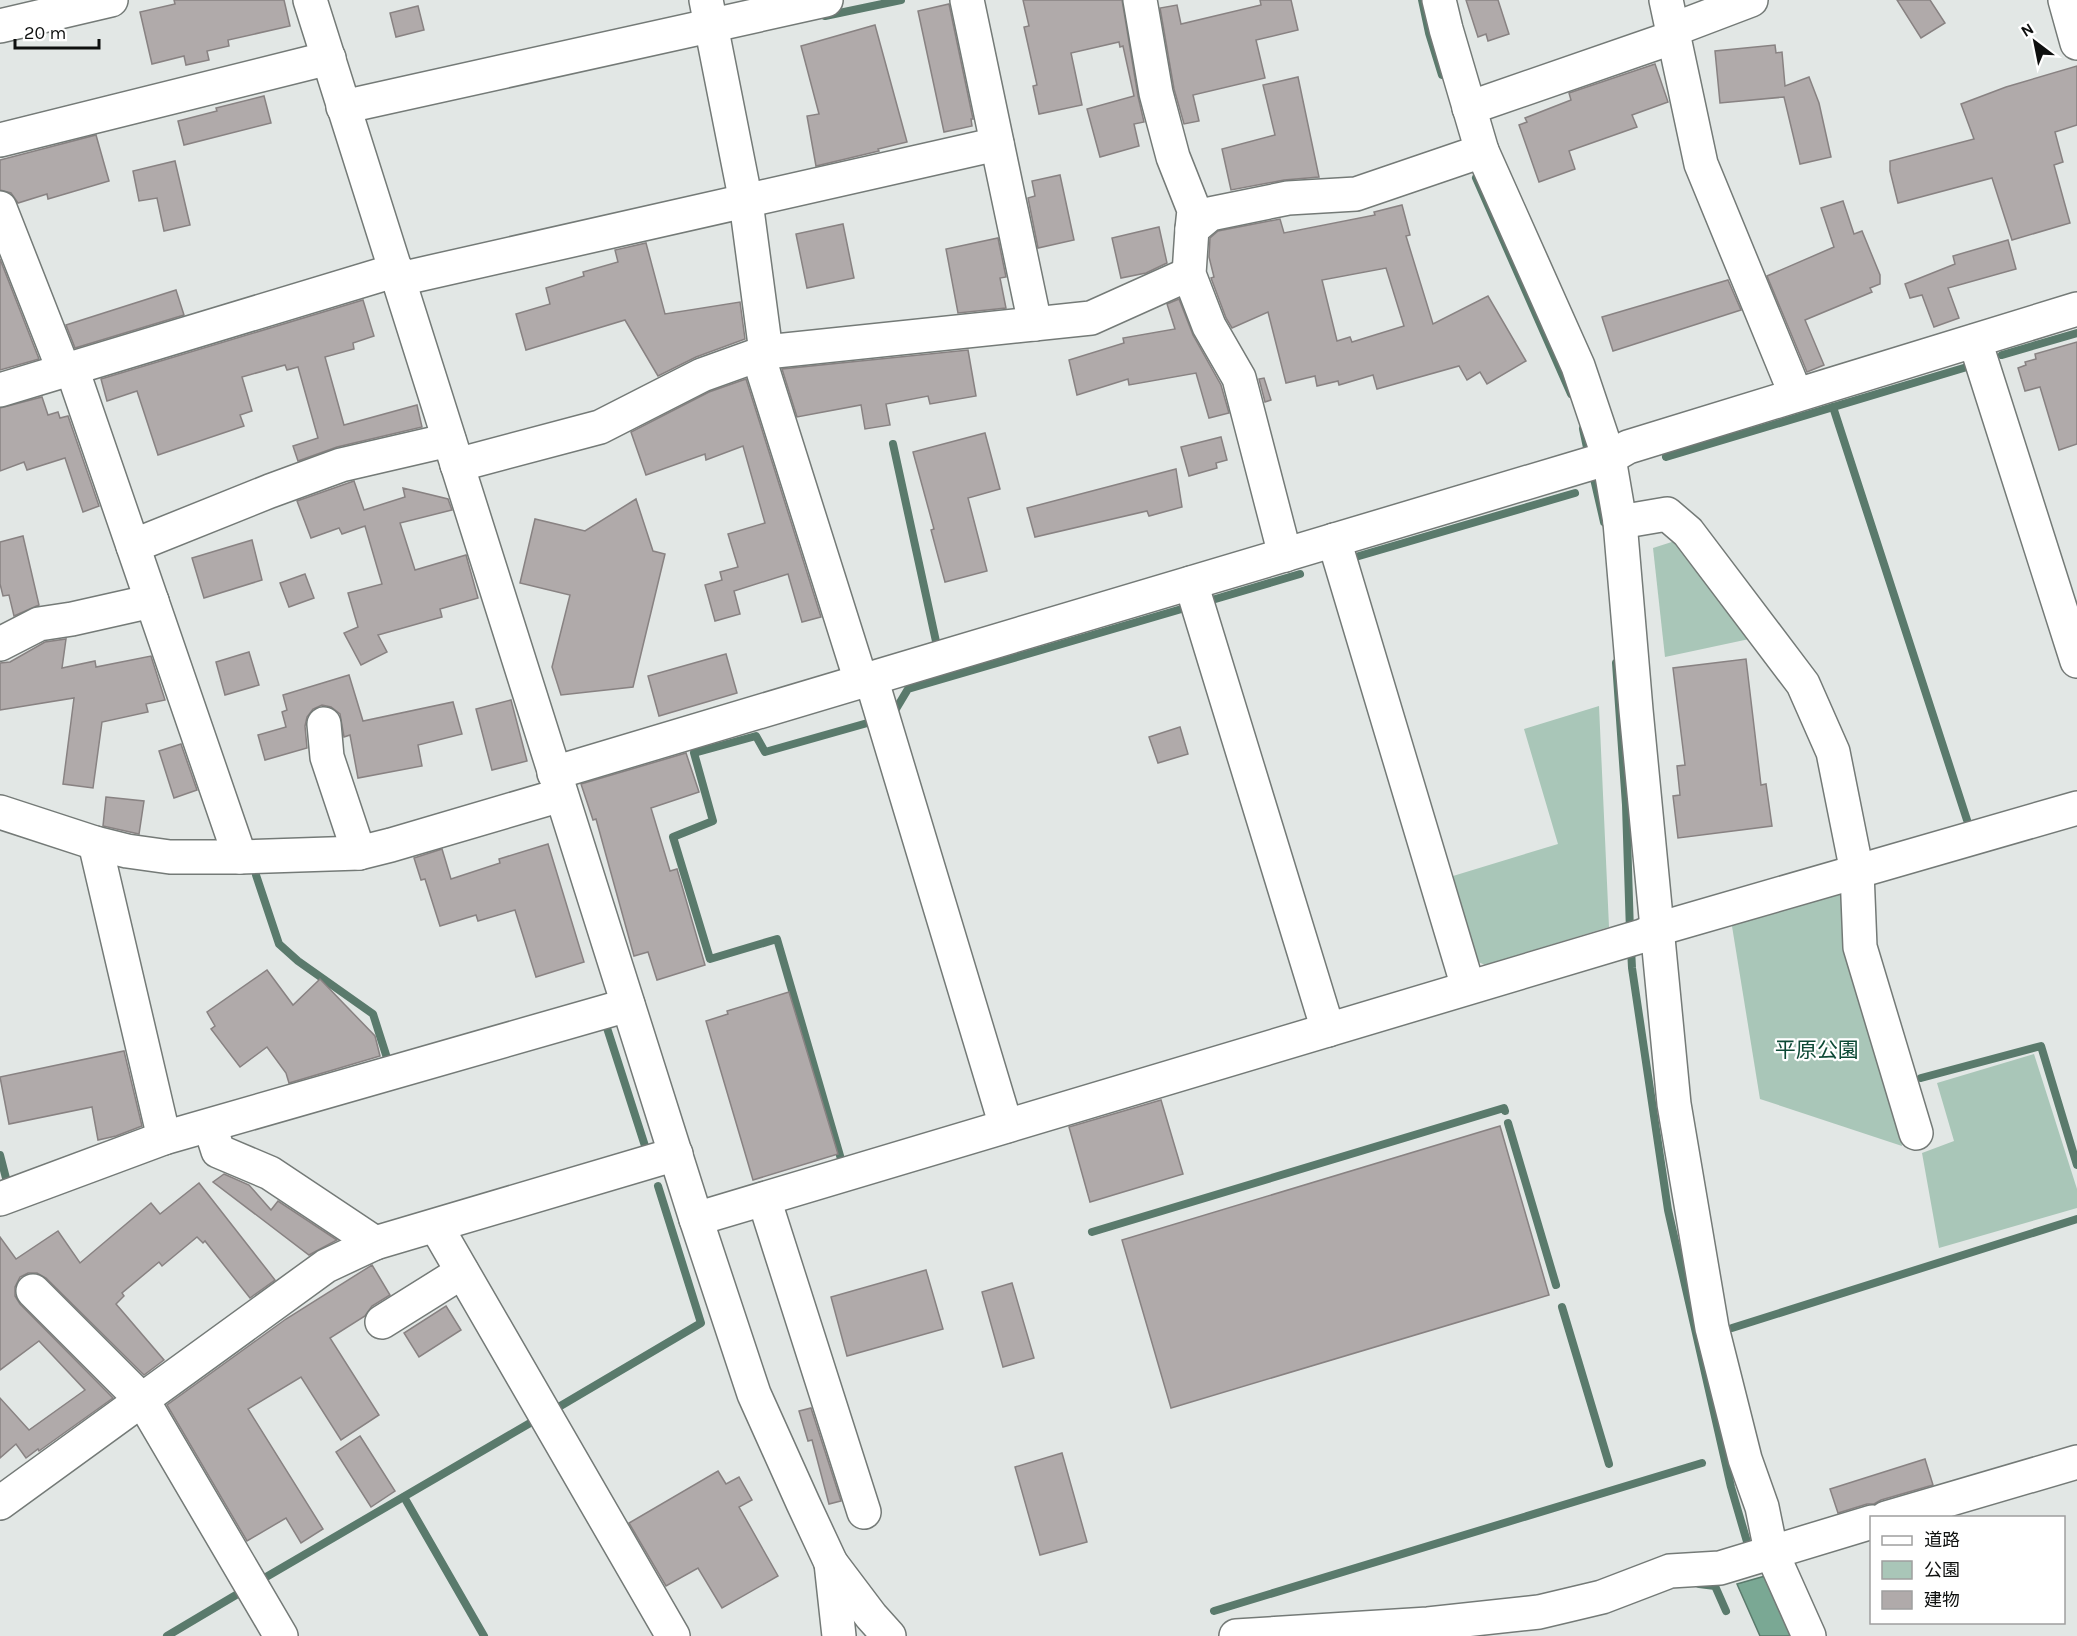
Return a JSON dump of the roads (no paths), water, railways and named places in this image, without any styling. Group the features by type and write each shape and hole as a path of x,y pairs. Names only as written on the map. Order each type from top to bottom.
{"street":[{"path":"0,26 111,0"},
{"path":"310,0 696,1219 754,1394 831,1563 889,1636"},
{"path":"344,107 709,12 826,0"},
{"path":"967,0 1035,324"},
{"path":"1140,0 1156,93 1173,157 1194,210 1189,274 1209,326 1239,378 1285,555"},
{"path":"1439,0 1469,108 1478,153 1578,366 1620,522 1636,710 1638,936 1674,1104 1712,1328 1745,1460 1762,1508 1771,1551 1809,1636"},
{"path":"1469,108 1671,22 1751,0"},
{"path":"2065,0 2077,43"},
{"path":"709,12 746,202 762,353 1006,1126"},
{"path":"1671,22 1701,164 1796,395"},
{"path":"0,140 329,58"},
{"path":"0,390 398,274 746,202 997,144"},
{"path":"1192,229 1210,214 1288,198 1356,194 1478,153"},
{"path":"0,208 68,370 133,546 240,857"},
{"path":"133,546 341,465 453,452 600,427 702,375 762,353 1091,318 1189,274"},
{"path":"0,812 95,843 127,851 170,857 358,853 391,845 558,784 866,680 1569,470 1604,459 1628,447 2077,309"},
{"path":"1975,340 2077,661"},
{"path":"1620,522 1667,514 1688,532 1803,684 1833,752 1857,872 1860,947 1916,1133"},
{"path":"1334,540 1468,987"},
{"path":"1191,583 1328,1030"},
{"path":"0,644 39,624 72,620 152,601"},
{"path":"324,724 327,757 358,853"},
{"path":"696,1219 1638,936 2077,807"},
{"path":"95,843 164,1138"},
{"path":"0,1199 164,1138 628,1005"},
{"path":"210,1126 218,1151 270,1173 375,1244"},
{"path":"0,1503 326,1266 375,1244 676,1154"},
{"path":"764,1199 864,1512"},
{"path":"436,1226 673,1636"},
{"path":"382,1322 462,1272"},
{"path":"33,1291 143,1401 281,1636"},
{"path":"1893,1516 2077,1462"},
{"path":"1236,1636 1429,1630 1539,1612 1602,1597 1670,1571 1720,1568 1870,1523"},
{"path":"831,1563 839,1636"}],"waterway":[{"path":"825,16 901,0"},
{"path":"1422,0 1442,75"},
{"path":"1476,178 1571,394"},
{"path":"2002,355 2077,333"},
{"path":"1666,457 1967,367"},
{"path":"1833,407 1967,820"},
{"path":"1583,429 1589,457"},
{"path":"893,444 937,646"},
{"path":"1592,470 1604,522"},
{"path":"1359,556 1575,493"},
{"path":"1212,600 1300,574"},
{"path":"896,709 908,689 1185,608"},
{"path":"1616,663 1626,805 1630,932"},
{"path":"841,1159 777,939 710,959 673,837 713,821 694,753 756,736 765,752 871,722"},
{"path":"256,875 279,944 298,961 373,1014 388,1061 383,1063"},
{"path":"1631,948 1632,968 1668,1210 1731,1487 1750,1552"},
{"path":"607,1028 646,1149"},
{"path":"1921,1078 2041,1046 2077,1165"},
{"path":"1092,1232 1504,1108 1505,1111"},
{"path":"1508,1123 1556,1285"},
{"path":"0,1155 7,1182"},
{"path":"557,1408 701,1323 658,1186"},
{"path":"1732,1328 2077,1219"},
{"path":"1562,1307 1609,1464"},
{"path":"261,1580 537,1419"},
{"path":"1214,1611 1702,1463"},
{"path":"404,1497 484,1636"},
{"path":"1699,1584 1715,1586 1726,1611"},
{"path":"167,1636 241,1592"}],"park label":[{"name":"平原公園","path":"1817,1050"}]}
